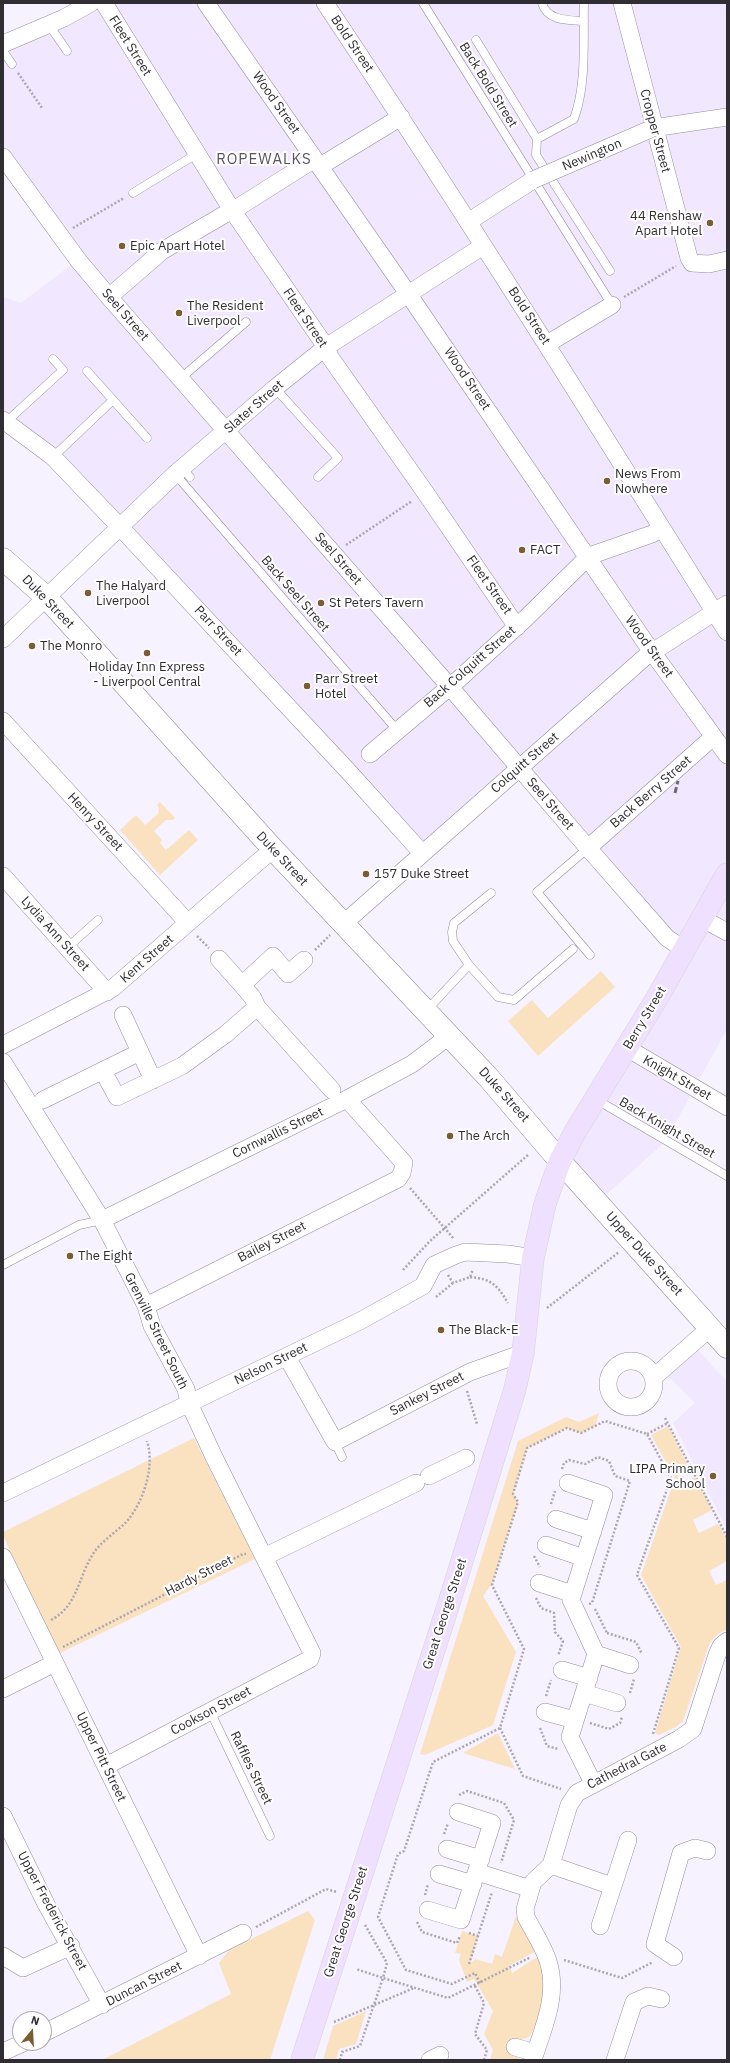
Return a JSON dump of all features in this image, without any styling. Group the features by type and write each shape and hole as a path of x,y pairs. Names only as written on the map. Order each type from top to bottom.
{"main road":[{"name":"Berry Street","path":"560,1161 575,1132 596,1100 686,950 727,874"},
{"name":"Great George Street","path":"302,2060 449,1603 515,1389 523,1353 533,1258 544,1204 560,1161"}],"street":[{"path":"3,44 49,25 91,3"},
{"name":"Fleet Street","path":"104,3 234,209 326,347 330,357 517,627"},
{"name":"Wood Street","path":"206,3 409,295 652,652 727,755"},
{"name":"Bold Street","path":"325,3 484,246 661,528 721,608 727,632"},
{"name":"Cropper Street","path":"622,3 653,128 692,265"},
{"path":"327,162 401,117"},
{"name":"Newington","path":"468,222 533,180 653,128 727,117"},
{"name":"Seel Street","path":"3,157 78,260 108,297 181,378 667,938 686,950"},
{"path":"108,297 162,251 310,162"},
{"name":"Slater Street","path":"3,639 120,527 275,388 326,347 484,246"},
{"path":"692,265 709,264 727,260"},
{"path":"546,344 612,305"},
{"name":"Parr Street","path":"4,421 53,457 350,772 422,853"},
{"name":"Back Colquitt Street","path":"370,754 450,687 517,627 588,558 652,534 661,528"},
{"name":"Duke Street","path":"3,559 46,597 273,848 336,930 426,1010 488,1076 560,1161"},
{"name":"Colquitt Street","path":"336,930 645,657 721,608"},
{"name":"Henry Street","path":"3,721 188,923"},
{"name":"Back Berry Street","path":"588,848 713,737"},
{"name":"Kent Street","path":"3,1045 107,992 273,848"},
{"name":"Lydia Ann Street","path":"3,876 107,992"},
{"path":"703,919 727,932"},
{"path":"215,954 242,984 253,998 257,1007 332,1090"},
{"path":"242,984 273,956 288,974 304,960"},
{"path":"103,1071 117,1097 182,1066 226,1034 257,1007"},
{"path":"123,1015 154,1080"},
{"name":"Cornwallis Street","path":"102,1220 347,1099 412,1064 449,1036"},
{"name":"Knight Street","path":"626,1048 727,1107"},
{"path":"44,1100 140,1052"},
{"name":"Grenville Street South","path":"3,1062 102,1220 146,1306 152,1326 186,1389 189,1403 312,1653"},
{"path":"347,1099 404,1163 399,1178"},
{"name":"Upper Duke Street","path":"560,1161 727,1347"},
{"name":"Bailey Street","path":"146,1306 399,1178"},
{"name":"Nelson Street","path":"3,1493 360,1321 423,1286 434,1265 460,1246 533,1258"},
{"path":"654,1377 710,1328"},
{"name":"Sankey Street","path":"335,1442 470,1372 523,1353"},
{"path":"287,1357 324,1416 335,1442"},
{"path":"264,1557 466,1458"},
{"path":"568,1483 604,1495 571,1600 596,1654 570,1737 593,1783"},
{"path":"556,1519 593,1531"},
{"path":"546,1546 584,1558"},
{"name":"Upper Pitt Street","path":"3,1557 199,1956"},
{"path":"539,1584 573,1594"},
{"name":"Cathedral Gate","path":"515,2047 534,2057 552,1998 552,1980 548,1961 526,1916 525,1908 535,1880 551,1864 573,1798 582,1788 657,1750 679,1738 693,1728 717,1655 721,1646 727,1641"},
{"name":"Cookson Street","path":"106,1766 310,1659 312,1653"},
{"path":"596,1654 630,1666"},
{"path":"3,1689 53,1658"},
{"path":"557,1674 586,1685 617,1703"},
{"path":"542,1713 575,1720"},
{"path":"428,1910 462,1920 492,1823 457,1805"},
{"name":"Upper Frederick Street","path":"3,1816 46,1904 71,1946 102,2005"},
{"path":"600,1926 628,1840"},
{"path":"674,1957 655,1944 682,1853 695,1848 707,1851"},
{"path":"447,1849 494,1885 531,1889"},
{"path":"551,1864 612,1886"},
{"path":"439,1874 477,1872"},
{"name":"Duncan Street","path":"52,2029 243,1933"},
{"path":"3,1956 23,1968 71,1946"},
{"path":"615,2060 634,2002 648,1996 661,2000"}],"lane":[{"name":"Back Bold Street","path":"423,3 612,305"},
{"path":"542,3 543,9 557,19 584,21"},
{"path":"537,139 574,119 579,104 584,3"},
{"path":"49,25 66,51"},
{"path":"476,40 537,139 536,155 610,271"},
{"path":"3,51 12,64"},
{"path":"132,193 198,153"},
{"path":"181,378 246,322"},
{"path":"4,421 63,370 53,359"},
{"path":"87,371 148,438"},
{"path":"275,388 338,458 318,477"},
{"path":"53,457 113,400"},
{"name":"Back Seel Street","path":"182,473 397,730"},
{"path":"588,848 537,892 590,955"},
{"path":"491,893 454,923 452,932 453,941 469,965 498,997 514,1000 572,948"},
{"path":"68,947 98,920"},
{"path":"426,1010 469,965"},
{"name":"Back Knight Street","path":"596,1100 727,1176"},
{"path":"3,1265 79,1226 102,1220"},
{"path":"335,1442 342,1457"},
{"name":"Raffles Street","path":"210,1711 270,1836"}],"path":[{"path":"12,64 42,108"},
{"path":"69,230 132,193"},
{"path":"612,305 692,265"},
{"path":"344,547 413,500"},
{"path":"304,960 336,930"},
{"path":"199,938 215,954"},
{"path":"403,1270 430,1241 446,1229 529,1154"},
{"path":"399,1178 460,1246"},
{"path":"547,1308 622,1249"},
{"path":"445,1269 453,1283"},
{"path":"470,1277 473,1269"},
{"path":"436,1297 453,1283 470,1277 484,1278 498,1286 508,1303"},
{"path":"466,1388 477,1424"},
{"path":"665,1418 727,1537"},
{"path":"573,1798 563,1789 523,1776 500,1728 524,1649 492,1584 518,1502 513,1494 527,1448 567,1428 581,1433 605,1421 647,1434 671,1478 637,1575 679,1648 652,1738 657,1750"},
{"path":"647,1434 668,1423"},
{"path":"37,1627 54,1618 75,1597 84,1568 94,1552 128,1520 142,1497 148,1476 149,1456 148,1444 141,1426"},
{"path":"576,1611 592,1603 611,1540"},
{"name":"Hardy Street","path":"53,1658 243,1554 264,1557"},
{"path":"557,1674 542,1713 547,1746 559,1749"},
{"path":"480,1983 475,1973 452,1984 406,1970 378,1917 398,1854 404,1851 433,1762 500,1728"},
{"path":"457,1805 467,1791 504,1802 514,1820 469,1964"},
{"path":"508,1821 513,1823"},
{"path":"243,1933 326,1889 342,1894"},
{"path":"340,2060 342,2052 360,2046 387,1963 363,1922"},
{"path":"436,1936 457,1943 461,1930"},
{"path":"474,1934 478,1936"},
{"path":"356,1969 448,1998 531,1957"},
{"path":"548,1961 556,1958 622,1978 652,1961 659,1963"},
{"path":"475,1986 484,2003 475,2034 487,2050 484,2060"},
{"path":"331,2024 414,1987"}],"shaded area":[{"path":"91,3 727,3 727,1029 665,1142 598,1202 560,1161 685,949 518,768 422,853 120,527 3,420 3,297 21,303 78,260 3,157 3,44"},
{"path":"160,802 175,818 173,820 166,820 154,831 162,840 160,843 166,850 189,830 198,840 160,875 120,830 136,815 145,825 158,814 159,808 157,805"},
{"path":"601,971 615,987 538,1056 508,1021 532,1000 548,1018"},
{"name":"LIPA Primary School","path":"697,1349 727,1382 727,1529 673,1423 695,1403 668,1376"},
{"path":"599,1413 595,1426 581,1433 567,1428 527,1448 513,1494 518,1502 492,1584 483,1596 516,1652 493,1725 425,1755 420,1754 518,1441 566,1417 579,1422"},
{"path":"668,1426 688,1466 676,1472 683,1484 695,1477 712,1510 693,1520 699,1533 718,1524 727,1540 727,1561 709,1571 716,1585 727,1580 727,1629 718,1634 710,1642 683,1721 676,1727 659,1735 655,1733 681,1647 641,1575 675,1478 651,1435"},
{"path":"194,1438 255,1559 56,1655 3,1532"},
{"path":"498,1733 515,1769 463,1753"},
{"path":"308,1911 315,1920 270,2060 102,2060 231,1994 219,1963 229,1950"},
{"path":"516,1916 536,1951 509,1966 512,1973 539,1956 543,1976 543,1998 538,2019 529,2037 520,2040 512,2038 508,2052 515,2055 520,2060 490,2060 493,2050 484,2034 493,2011 474,1979 467,1982 459,1960 461,1954 455,1953 462,1931 478,1936 470,1964 475,1959 492,1964 495,1954 502,1957"},
{"path":"366,2011 356,2044 339,2049 336,2060 323,2060 333,2026"}],"railway":[{"path":"675,793 678,781"}],"place":[{"name":"44 Renshaw Apart Hotel","path":"710,223"},
{"name":"Epic Apart Hotel","path":"122,246"},
{"name":"The Resident Liverpool","path":"179,313"},
{"name":"News From Nowhere","path":"607,481"},
{"name":"FACT","path":"522,550"},
{"name":"The Halyard Liverpool","path":"88,593"},
{"name":"St Peters Tavern","path":"321,603"},
{"name":"The Monro","path":"32,646"},
{"name":"Holiday Inn Express - Liverpool Central","path":"147,653"},
{"name":"Parr Street Hotel","path":"307,686"},
{"name":"157 Duke Street","path":"366,874"},
{"name":"The Arch","path":"450,1136"},
{"name":"The Eight","path":"70,1256"},
{"name":"The Black-E","path":"441,1330"},
{"name":"LIPA Primary School","path":"713,1476"}],"district":[{"name":"ROPEWALKS","path":"264,160"}]}
